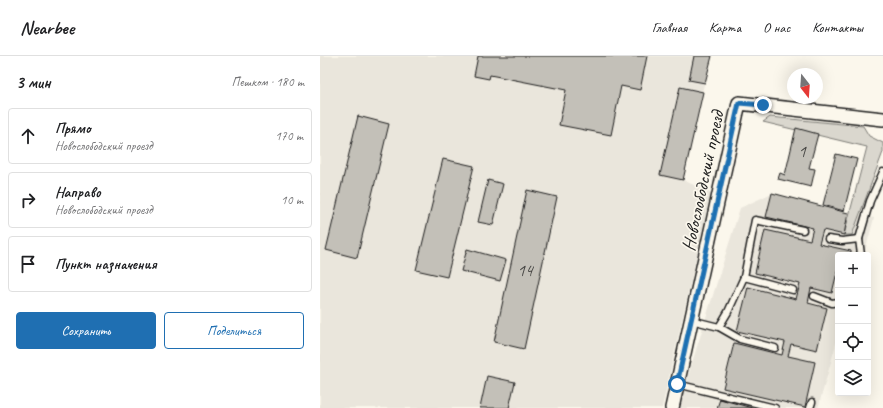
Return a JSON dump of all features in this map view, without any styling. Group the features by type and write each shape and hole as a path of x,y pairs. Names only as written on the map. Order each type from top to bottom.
{"street":[{"name":"Новослободский проезд","path":"672,408 739,103 883,119"}],"lane":[{"path":"861,252 859,239 870,201 883,172"},
{"path":"720,327 744,277 755,220 803,230"},
{"path":"828,239 842,241 859,239"},
{"path":"744,277 793,290"},
{"path":"814,296 832,303 835,302"},
{"path":"691,320 720,327 740,339 775,348"},
{"path":"677,384 776,408"}],"shaded area":[{"path":"320,56 712,56 702,92 683,180 711,193 662,408 320,408"},
{"path":"770,117 863,126 869,136 883,143 883,152 852,235 844,235 867,147 763,122"},
{"path":"772,193 848,213 874,218 865,252 835,252 835,348 818,408 678,408 740,208"}],"building":[{"path":"478,56 647,56 640,90 621,86 611,135 559,125 566,90 490,75 489,79 474,76"},
{"path":"694,56 712,56 705,83 689,80"},
{"path":"680,87 703,92 683,180 660,175"},
{"path":"358,116 389,124 357,258 326,250"},
{"path":"796,128 818,134 809,168 815,169 811,187 778,179 780,173 785,175"},
{"path":"836,154 857,159 844,211 823,205"},
{"path":"443,159 474,166 447,277 416,270"},
{"path":"488,180 503,184 493,225 478,222"},
{"path":"527,190 557,197 524,349 494,342"},
{"path":"772,193 848,213 844,235 823,230 819,244 851,252 835,252 835,280 832,293 811,288 808,303 827,308 817,350 791,344 788,356 815,362 805,407 723,388 734,343 782,355 785,342 737,331 748,287 796,299 800,284 755,273 765,230 810,240 813,228 766,217"},
{"path":"467,249 506,260 500,281 461,271"},
{"path":"487,376 515,382 509,408 480,408"},
{"path":"720,399 752,408 717,408"}],"route":[{"path":"677,384 739,103 763,105"}]}
